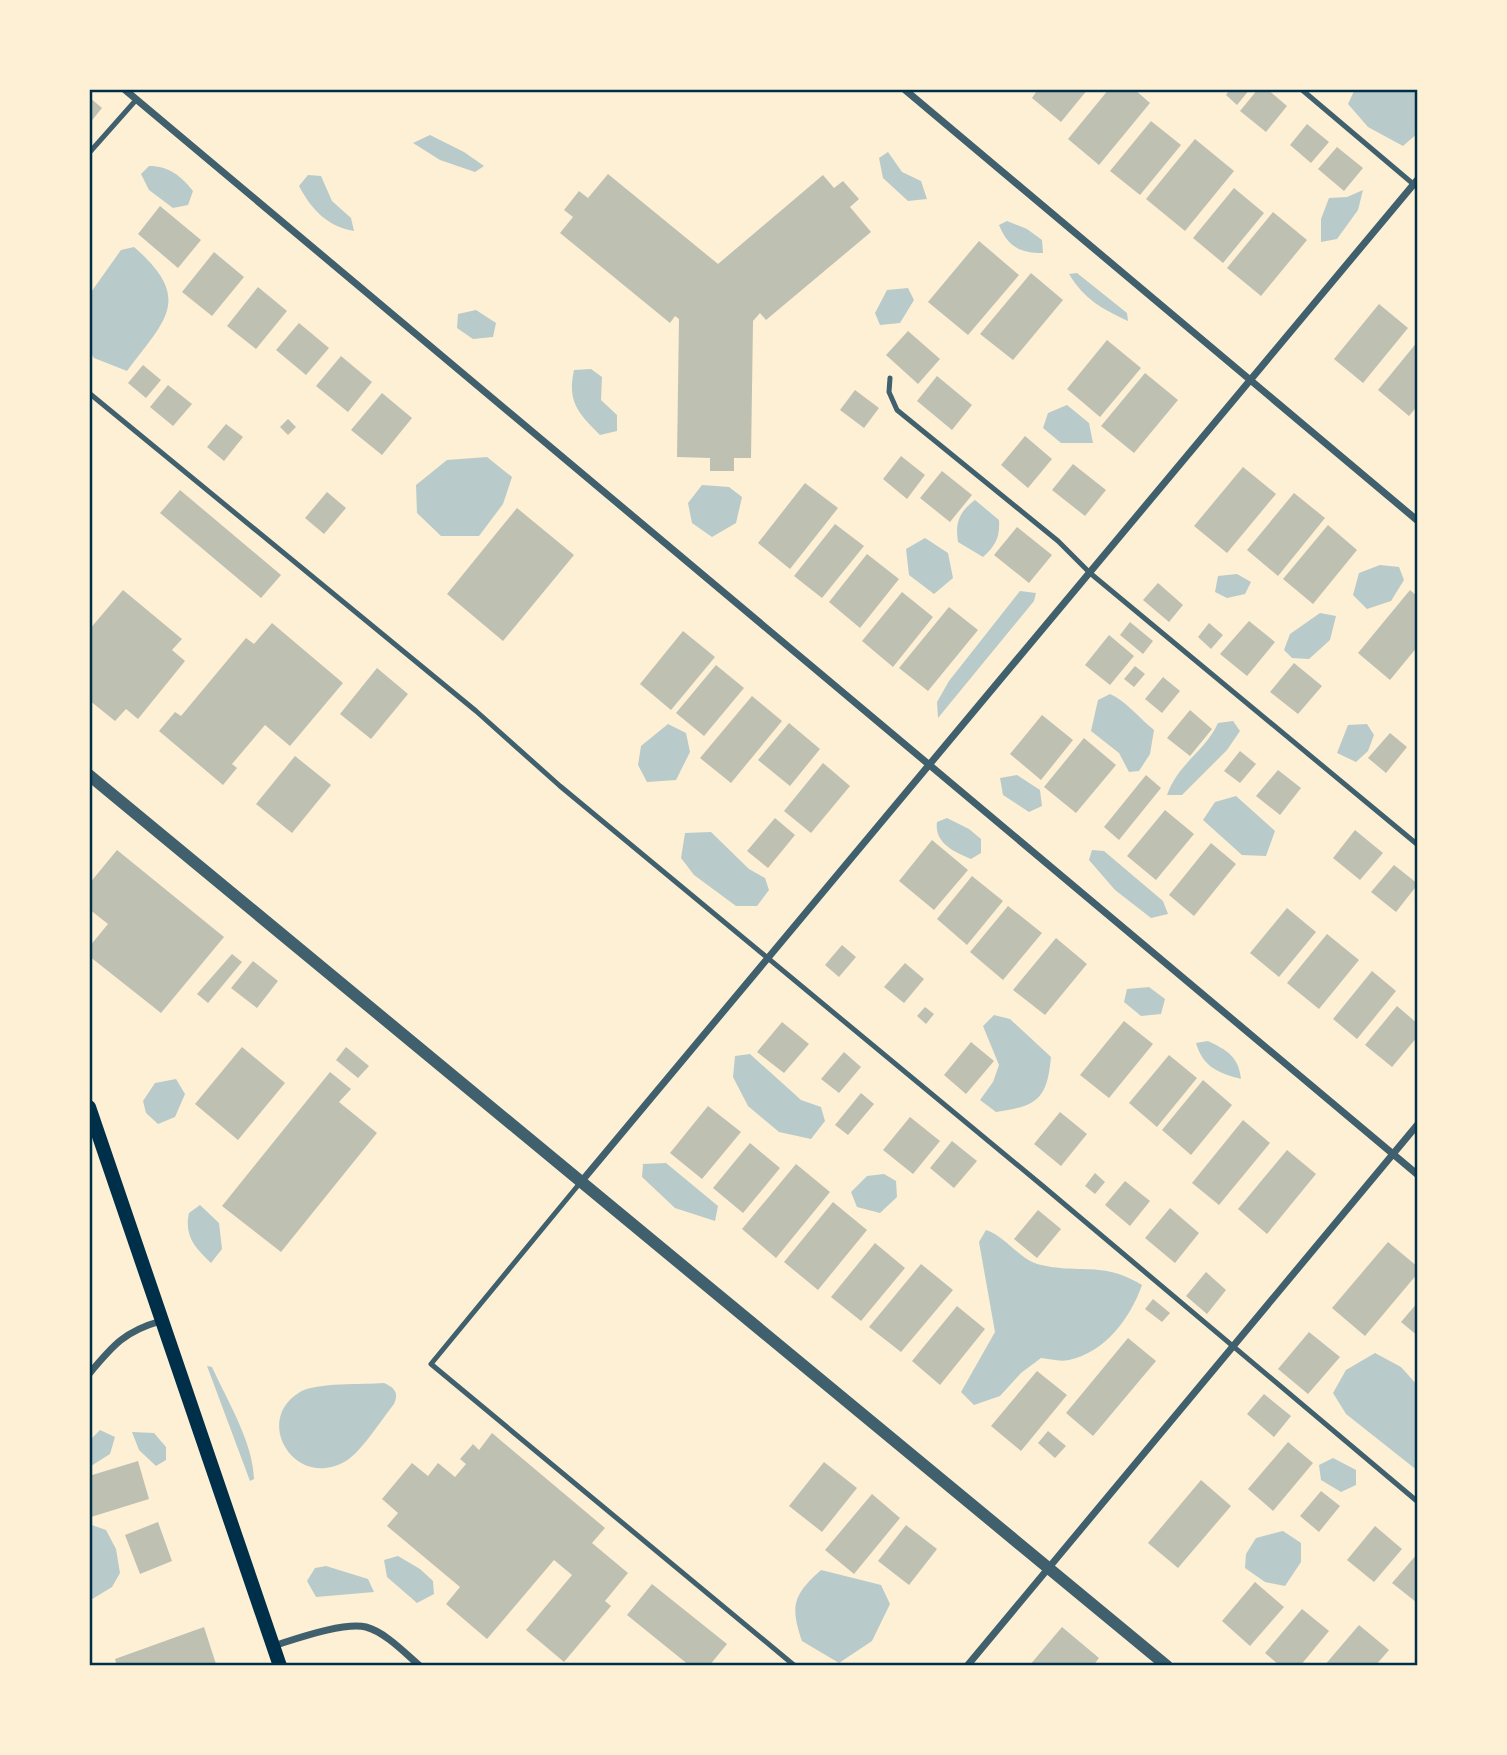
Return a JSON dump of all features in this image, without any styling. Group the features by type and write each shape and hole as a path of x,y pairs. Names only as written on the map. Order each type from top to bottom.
{"main road":[{"path":"89,1107 280,1666"}],"street":[{"path":"124,89 1418,1175"},
{"path":"904,89 1418,521"},
{"path":"581,1182 1416,184"},
{"path":"89,775 1167,1666"},
{"path":"967,1666 1418,1124"},
{"path":"89,1374 115,1343 136,1328 162,1320"},
{"path":"273,1646 312,1635 366,1627 387,1639 420,1666"}],"lane":[{"path":"1301,89 1416,184"},
{"path":"89,153 136,100"},
{"path":"890,378 889,392 898,410 1058,541 1090,573 1418,845"},
{"path":"89,393 466,702 560,786 1418,1502"},
{"path":"581,1182 431,1364 795,1666"}],"shaded area":[{"path":"1355,89 1418,90 1418,133 1403,146 1368,127 1348,104"},
{"path":"430,135 464,152 484,166 475,172 440,160 413,143"},
{"path":"888,152 902,172 921,181 927,199 908,201 883,178 879,158"},
{"path":"149,166 169,170 184,181 193,191 188,205 173,208 149,190 141,174"},
{"path":"308,175 321,176 332,201 351,218 354,231 328,221 309,202 299,186"},
{"path":"1363,190 1358,210 1337,239 1321,242 1321,219 1329,198 1347,197"},
{"path":"1007,221 1027,229 1042,240 1043,253 1028,252 1011,244 999,225"},
{"path":"134,247 164,281 168,296 162,323 127,371 94,358 89,350 89,295 121,250"},
{"path":"1077,273 1127,313 1128,321 1087,297 1069,274"},
{"path":"908,288 914,300 900,323 880,325 875,313 887,290"},
{"path":"476,310 496,323 493,337 473,339 457,328 458,314"},
{"path":"591,369 602,377 601,400 617,415 617,431 600,435 580,413 573,399 574,370"},
{"path":"1067,405 1089,423 1093,443 1061,443 1043,428 1048,413"},
{"path":"487,457 512,477 503,504 479,536 441,536 417,513 416,485 447,460"},
{"path":"702,485 729,487 742,497 736,523 712,537 692,523 688,503"},
{"path":"975,500 999,520 996,540 983,557 958,542 959,518"},
{"path":"925,538 948,553 953,578 934,594 909,575 906,549"},
{"path":"1380,565 1399,567 1404,580 1391,601 1367,609 1353,595 1359,573"},
{"path":"1237,574 1251,582 1245,594 1227,598 1215,592 1218,576"},
{"path":"1020,591 1036,593 1034,601 938,718 937,702 949,681"},
{"path":"1320,613 1336,616 1330,640 1309,659 1292,658 1284,650 1290,634"},
{"path":"1110,694 1154,730 1150,754 1139,771 1129,772 1119,753 1091,731 1098,700"},
{"path":"1233,721 1240,731 1227,750 1182,795 1167,795 1178,774 1206,742 1218,723"},
{"path":"668,724 686,733 690,752 676,780 647,782 638,765 641,746"},
{"path":"1367,724 1374,735 1368,751 1356,762 1337,753 1348,725"},
{"path":"1017,775 1040,790 1042,806 1029,812 1003,795 1000,778"},
{"path":"1236,796 1275,831 1266,856 1242,855 1203,820 1215,802"},
{"path":"947,818 969,829 981,839 981,853 971,859 946,846 939,836 937,822"},
{"path":"711,832 749,869 765,878 769,890 757,906 736,906 694,875 681,858 685,833"},
{"path":"1092,850 1104,851 1163,901 1168,914 1151,918 1115,890 1089,860"},
{"path":"1149,987 1165,999 1161,1014 1141,1016 1124,1002 1127,989"},
{"path":"994,1015 1010,1019 1051,1057 1043,1092 1037,1098 1021,1107 996,1112 980,1100 993,1082 999,1065 983,1026"},
{"path":"1208,1041 1231,1055 1238,1065 1241,1079 1218,1071 1207,1063 1196,1043"},
{"path":"750,1054 801,1100 821,1107 825,1121 811,1139 779,1132 748,1106 733,1077 735,1056"},
{"path":"176,1079 185,1094 175,1117 158,1124 146,1113 143,1101 155,1083"},
{"path":"666,1163 718,1206 715,1221 675,1208 642,1177 643,1164"},
{"path":"884,1174 896,1181 897,1197 880,1213 857,1207 851,1192 867,1176"},
{"path":"200,1205 219,1223 222,1249 211,1263 196,1247 188,1228 189,1213"},
{"path":"986,1230 1019,1254 1041,1265 1103,1270 1142,1285 1123,1322 1094,1350 1069,1360 1041,1358 1021,1373 1000,1396 974,1405 961,1392 995,1332 979,1242"},
{"path":"1375,1353 1401,1367 1418,1386 1418,1471 1346,1414 1333,1393 1346,1370"},
{"path":"207,1366 212,1367 244,1436 253,1465 254,1479 250,1481"},
{"path":"384,1383 395,1391 394,1404 365,1443 346,1461 327,1468 311,1467 296,1460 286,1448 280,1434 280,1419 286,1404 300,1392 329,1385"},
{"path":"100,1430 115,1437 110,1454 91,1466 89,1441"},
{"path":"132,1432 154,1433 166,1447 166,1460 156,1466 139,1450"},
{"path":"1333,1458 1356,1470 1356,1485 1341,1492 1321,1480 1319,1465"},
{"path":"89,1524 106,1530 116,1549 120,1573 112,1587 89,1601"},
{"path":"1283,1531 1301,1543 1301,1562 1285,1586 1265,1582 1245,1568 1246,1554 1256,1538"},
{"path":"398,1556 420,1569 433,1581 434,1594 417,1603 387,1577 384,1560"},
{"path":"326,1566 368,1579 374,1592 316,1597 307,1581 315,1568"},
{"path":"821,1570 881,1585 890,1604 872,1641 839,1663 802,1641 796,1619 796,1602 800,1594"}],"building":[{"path":"1038,89 1088,89 1061,122 1032,98"},
{"path":"1109,89 1134,89 1150,103 1099,165 1068,139"},
{"path":"1230,89 1250,89 1237,105 1226,95"},
{"path":"1258,89 1267,89 1287,106 1266,132 1240,111"},
{"path":"89,97 102,108 89,124"},
{"path":"1151,121 1181,145 1140,195 1110,171"},
{"path":"1307,124 1329,142 1311,163 1290,145"},
{"path":"1195,139 1234,171 1185,231 1146,199"},
{"path":"1337,147 1363,168 1344,191 1318,169"},
{"path":"608,174 718,264 823,175 834,188 843,181 859,199 850,207 871,232 766,320 760,313 753,321 751,458 734,458 734,471 710,471 710,458 677,457 679,319 675,316 670,323 560,233 573,217 564,210 579,191 588,198"},
{"path":"1234,188 1264,213 1223,263 1193,238"},
{"path":"160,206 201,240 178,268 138,234"},
{"path":"1273,212 1307,240 1261,296 1227,268"},
{"path":"979,241 1019,275 968,335 928,302"},
{"path":"214,252 244,277 212,316 182,292"},
{"path":"1031,273 1063,300 1013,360 980,334"},
{"path":"258,287 287,311 256,349 227,326"},
{"path":"1379,304 1408,328 1363,383 1334,359"},
{"path":"299,323 329,348 306,375 276,350"},
{"path":"908,331 940,359 918,384 886,355"},
{"path":"1107,340 1141,368 1100,417 1067,389"},
{"path":"1418,341 1418,405 1409,416 1378,390"},
{"path":"341,356 372,382 348,412 316,386"},
{"path":"143,365 161,380 146,398 128,383"},
{"path":"1145,373 1178,400 1134,453 1101,426"},
{"path":"937,376 972,405 952,430 917,401"},
{"path":"168,385 192,404 173,426 150,407"},
{"path":"855,390 879,408 864,428 840,410"},
{"path":"382,393 412,418 382,455 351,430"},
{"path":"288,419 296,427 288,435 280,427"},
{"path":"226,424 243,437 224,461 207,447"},
{"path":"1025,436 1052,459 1028,488 1001,465"},
{"path":"901,456 925,475 907,499 883,479"},
{"path":"1073,464 1106,490 1085,516 1052,490"},
{"path":"1243,467 1276,494 1227,553 1194,526"},
{"path":"942,471 972,495 950,522 920,498"},
{"path":"805,483 838,508 790,569 758,543"},
{"path":"180,490 281,575 261,598 160,513"},
{"path":"327,492 346,508 324,534 305,518"},
{"path":"1294,493 1325,518 1278,576 1247,550"},
{"path":"517,508 574,555 503,641 447,594"},
{"path":"835,524 864,546 822,598 794,576"},
{"path":"1328,525 1357,550 1313,604 1283,579"},
{"path":"1017,527 1052,555 1029,583 994,555"},
{"path":"867,554 899,579 860,628 829,602"},
{"path":"1158,583 1183,605 1169,622 1143,600"},
{"path":"123,590 182,639 172,650 185,661 138,719 126,709 115,721 89,700 89,630"},
{"path":"1410,590 1418,597 1418,646 1390,680 1358,653"},
{"path":"902,592 933,617 893,667 862,641"},
{"path":"949,607 978,630 928,691 899,668"},
{"path":"1249,621 1275,642 1247,676 1220,654"},
{"path":"1130,622 1153,641 1143,654 1120,635"},
{"path":"272,623 343,683 290,746 265,725 232,764 237,768 223,785 159,731 175,712 181,716 246,638 254,644"},
{"path":"1209,623 1223,635 1211,649 1198,637"},
{"path":"683,631 715,657 671,710 640,684"},
{"path":"1109,635 1134,656 1110,685 1085,665"},
{"path":"1294,663 1322,686 1298,714 1270,692"},
{"path":"716,665 744,688 704,736 676,713"},
{"path":"1135,666 1145,674 1134,687 1124,679"},
{"path":"377,668 408,694 371,739 340,714"},
{"path":"1163,677 1180,691 1162,713 1145,699"},
{"path":"752,696 782,721 731,783 700,758"},
{"path":"1190,710 1212,729 1190,756 1167,738"},
{"path":"1042,715 1073,740 1041,780 1010,754"},
{"path":"789,723 820,749 790,786 758,760"},
{"path":"1390,733 1407,747 1386,773 1368,758"},
{"path":"1084,738 1116,765 1076,813 1044,787"},
{"path":"1240,751 1256,764 1240,783 1224,771"},
{"path":"295,756 331,785 292,833 256,804"},
{"path":"823,763 850,786 811,833 784,811"},
{"path":"1278,770 1301,788 1280,815 1256,796"},
{"path":"1146,775 1161,788 1119,840 1104,827"},
{"path":"1165,810 1194,834 1156,880 1127,856"},
{"path":"775,818 795,835 768,868 747,851"},
{"path":"1355,830 1383,853 1360,880 1333,858"},
{"path":"932,840 968,870 934,910 899,881"},
{"path":"1211,843 1236,864 1194,916 1169,895"},
{"path":"117,850 224,937 161,1013 89,956 89,947 108,924 89,909 89,884"},
{"path":"1394,865 1418,884 1396,912 1371,892"},
{"path":"972,876 1003,901 967,945 937,919"},
{"path":"1008,906 1042,933 1003,980 970,952"},
{"path":"1287,908 1316,932 1279,977 1250,953"},
{"path":"1327,934 1359,960 1319,1009 1287,983"},
{"path":"1056,938 1087,964 1045,1015 1013,990"},
{"path":"842,945 856,957 839,977 825,965"},
{"path":"232,954 242,962 208,1003 197,994"},
{"path":"253,961 278,981 257,1008 231,988"},
{"path":"905,963 924,979 904,1003 884,987"},
{"path":"1372,971 1396,991 1357,1039 1333,1019"},
{"path":"1397,1006 1418,1024 1418,1036 1392,1067 1365,1045"},
{"path":"925,1007 934,1014 926,1024 917,1016"},
{"path":"1124,1021 1153,1044 1109,1098 1080,1075"},
{"path":"782,1022 809,1044 784,1073 757,1052"},
{"path":"971,1042 994,1061 966,1094 944,1075"},
{"path":"242,1047 285,1083 238,1140 195,1104"},
{"path":"346,1047 369,1066 358,1078 336,1060"},
{"path":"844,1052 861,1067 839,1093 821,1079"},
{"path":"1169,1055 1197,1078 1157,1127 1129,1103"},
{"path":"330,1072 351,1089 339,1102 377,1133 281,1252 222,1206"},
{"path":"1203,1080 1232,1105 1191,1155 1162,1130"},
{"path":"861,1093 874,1104 848,1135 835,1125"},
{"path":"708,1106 741,1132 702,1179 670,1153"},
{"path":"1060,1112 1087,1134 1061,1166 1034,1144"},
{"path":"910,1117 940,1141 913,1174 883,1150"},
{"path":"1243,1120 1270,1143 1219,1205 1192,1183"},
{"path":"952,1141 977,1161 954,1188 930,1168"},
{"path":"750,1143 780,1168 743,1213 713,1188"},
{"path":"1287,1150 1316,1174 1267,1234 1238,1209"},
{"path":"796,1164 830,1192 776,1258 742,1229"},
{"path":"1095,1173 1105,1182 1095,1194 1085,1186"},
{"path":"1125,1181 1150,1201 1130,1226 1105,1205"},
{"path":"833,1202 867,1230 818,1290 784,1262"},
{"path":"1170,1208 1199,1233 1175,1263 1145,1238"},
{"path":"1038,1210 1061,1229 1037,1258 1014,1239"},
{"path":"1388,1242 1418,1267 1418,1273 1365,1336 1332,1308"},
{"path":"875,1243 905,1268 861,1321 831,1297"},
{"path":"921,1264 953,1290 901,1352 869,1327"},
{"path":"1206,1272 1226,1290 1207,1314 1186,1296"},
{"path":"1153,1299 1170,1313 1162,1322 1145,1309"},
{"path":"1418,1302 1418,1336 1401,1322"},
{"path":"957,1306 985,1329 940,1385 912,1361"},
{"path":"1309,1332 1340,1357 1308,1394 1278,1369"},
{"path":"1128,1338 1156,1361 1093,1436 1066,1413"},
{"path":"1037,1371 1067,1395 1021,1451 991,1426"},
{"path":"1264,1394 1291,1416 1274,1437 1247,1414"},
{"path":"1048,1431 1066,1446 1055,1458 1038,1443"},
{"path":"492,1433 605,1528 592,1543 628,1573 605,1601 611,1606 564,1662 526,1630 572,1575 554,1560 487,1639 446,1604 460,1587 387,1526 398,1513 382,1499 412,1463 428,1476 438,1463 455,1477 466,1464 460,1459 473,1444 479,1450"},
{"path":"1288,1442 1313,1463 1273,1511 1248,1489"},
{"path":"138,1461 149,1499 91,1517 89,1476"},
{"path":"824,1462 857,1488 822,1532 789,1506"},
{"path":"1201,1480 1231,1506 1178,1568 1148,1543"},
{"path":"1321,1491 1340,1506 1319,1532 1300,1516"},
{"path":"872,1494 900,1518 854,1574 825,1550"},
{"path":"158,1522 172,1561 140,1574 125,1535"},
{"path":"906,1525 937,1549 909,1585 878,1561"},
{"path":"1375,1526 1402,1549 1374,1582 1347,1560"},
{"path":"1418,1553 1418,1600 1416,1602 1392,1583"},
{"path":"1255,1582 1284,1607 1250,1646 1222,1621"},
{"path":"652,1584 727,1644 709,1666 690,1666 627,1615"},
{"path":"1302,1609 1329,1631 1300,1666 1280,1666 1265,1653"},
{"path":"1359,1625 1389,1650 1375,1666 1324,1666"},
{"path":"204,1627 216,1664 117,1666 115,1659"},
{"path":"1062,1627 1099,1658 1093,1666 1029,1666"}]}
